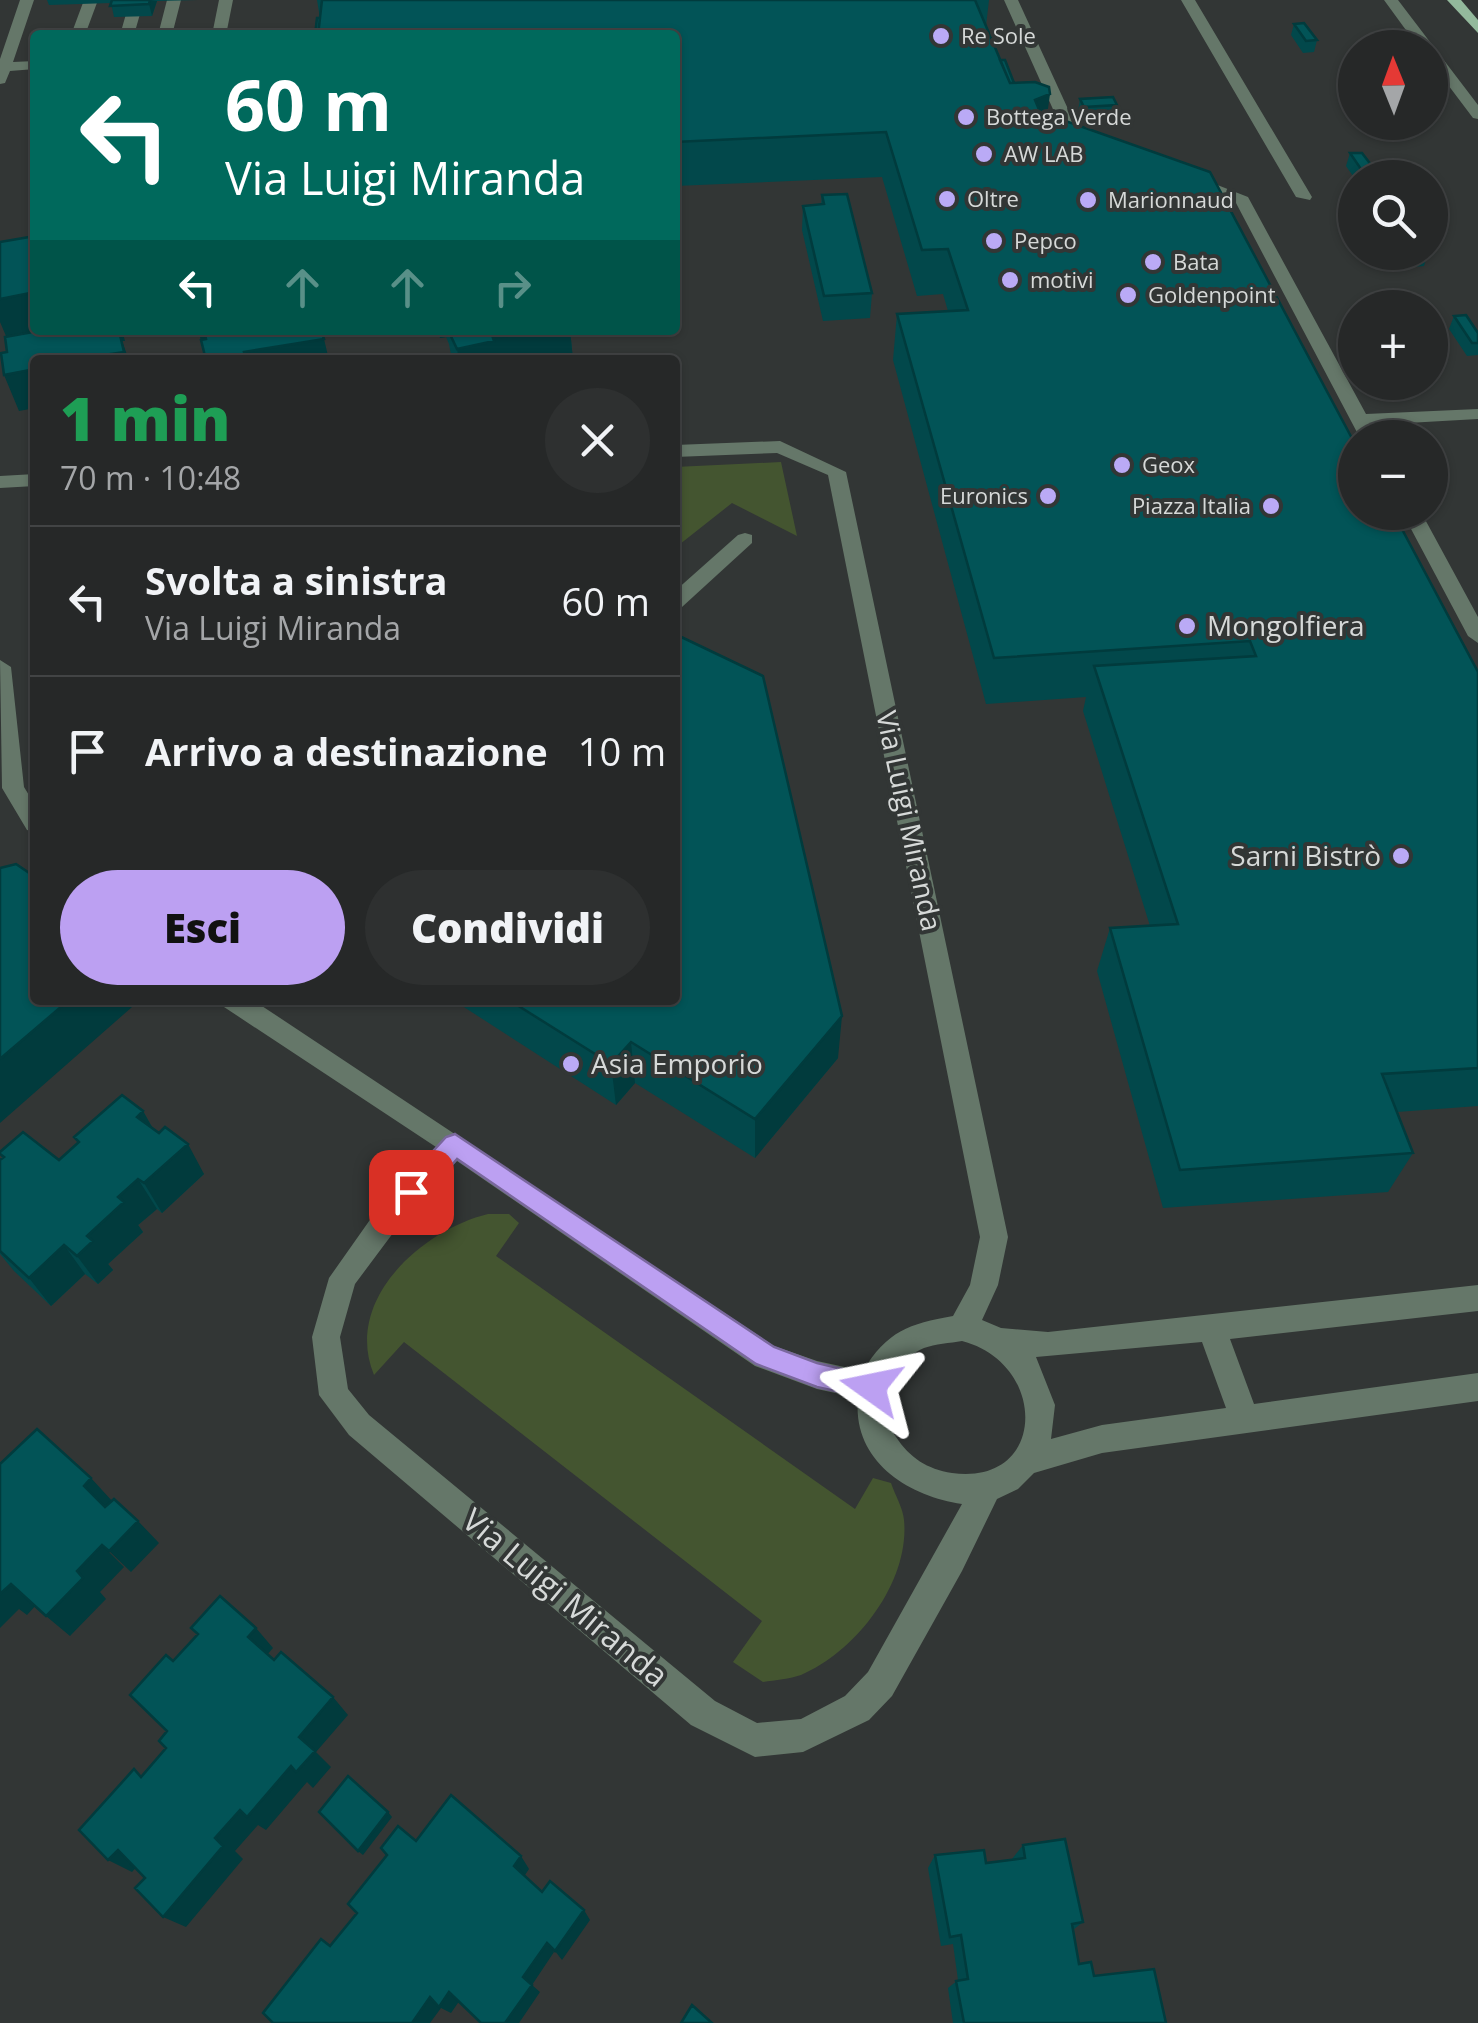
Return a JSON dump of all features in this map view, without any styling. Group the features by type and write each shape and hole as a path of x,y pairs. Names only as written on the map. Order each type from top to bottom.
{"main road":[{"path":"1454,0 1478,29"}],"street":[{"path":"2,73 27,0"},
{"path":"80,30 90,0"},
{"path":"128,30 137,0"},
{"path":"166,30 174,0"},
{"path":"220,30 226,0"},
{"path":"1011,0 1073,136 1106,148"},
{"path":"1188,0 1304,196"},
{"path":"1391,0 1414,30"},
{"path":"2,73 30,66"},
{"path":"1448,75 1478,115"},
{"path":"1172,174 1242,200 1361,420"},
{"path":"1433,420 1478,414"},
{"name":"Via Luigi Miranda","path":"680,451 780,447 837,472 994,1237 989,1275 962,1328"},
{"path":"0,482 30,480"},
{"path":"1421,530 1478,636"},
{"path":"680,598 745,540"},
{"path":"0,667 12,788 30,816"},
{"path":"242,1005 765,1356 817,1375 871,1387"},
{"name":"Via Luigi Miranda","path":"455,1145 389,1216 343,1278 326,1338 334,1395 359,1425 703,1713 755,1740 802,1735 857,1708 880,1684 986,1489"},
{"path":"998,1340 1020,1359 1036,1382 1042,1410 1040,1436 1028,1460 1008,1479 986,1489 951,1491 922,1482 897,1464 879,1441 870,1414 871,1387 880,1365 894,1347 914,1334 962,1328 998,1340 1048,1344 1478,1298"},
{"path":"1211,1326 1245,1420"},
{"path":"1028,1460 1102,1438 1478,1387"}],"green space":[{"path":"781,462 797,536 732,503 680,544 680,467"},
{"path":"488,1214 509,1214 519,1223 496,1256 855,1509 873,1478 891,1483 904,1520 904,1544 898,1567 875,1612 841,1650 801,1675 763,1682 733,1662 762,1621 404,1342 374,1375 367,1347 369,1320 379,1295 395,1272 438,1235"}],"building":[{"path":"112,0 150,0 149,4 110,6"},
{"name":"Mongolfiera","path":"322,0 975,0 1010,83 1035,82 1049,87 1050,94 1035,100 1040,112 1210,172 1342,420 1338,420 1338,530 1402,530 1478,672 1478,1068 1382,1074 1413,1153 1180,1170 1110,928 1178,924 1094,666 1256,656 1250,641 994,658 897,314 968,310 948,249 922,250 886,132 680,142 680,30 319,30"},
{"path":"1304,23 1317,40 1306,41 1294,24"},
{"path":"1000,60 1005,60 1014,83 1010,83"},
{"path":"1113,97 1117,105 1084,107 1080,99"},
{"path":"1350,153 1362,153 1367,160 1355,160"},
{"path":"847,194 872,293 824,296 803,206 824,204 822,195"},
{"path":"30,237 30,293 0,299 0,242"},
{"path":"1466,315 1478,333 1478,343 1472,343 1454,316"},
{"path":"30,333 120,335 124,352 30,355 30,370 4,375 1,353 7,352 5,337"},
{"path":"205,335 323,335 324,339 244,352 245,355 205,355 201,340 206,339"},
{"path":"450,335 512,335 493,338 494,341 457,349"},
{"path":"680,636 763,676 842,1016 755,1119 631,1042 611,1064 517,1005 680,1005"},
{"path":"16,864 30,874 30,1005 63,1005 0,1059 0,868"},
{"path":"122,1095 143,1111 137,1117 159,1133 165,1127 188,1144 144,1183 138,1179 118,1197 124,1202 87,1236 93,1241 77,1256 64,1245 29,1278 0,1251 0,1160 4,1157 0,1152 23,1132 59,1160 79,1142 74,1137"},
{"path":"37,1429 91,1478 84,1486 105,1507 114,1499 138,1521 109,1551 102,1545 77,1571 83,1578 46,1616 11,1584 0,1594 0,1464"},
{"path":"220,1596 256,1628 248,1637 274,1660 281,1652 333,1697 299,1737 315,1751 296,1772 291,1766 247,1817 240,1810 215,1838 223,1846 163,1917 135,1888 145,1878 118,1850 108,1860 79,1830 134,1769 141,1777 166,1748 159,1741 167,1731 130,1695 166,1655 173,1661 198,1634 191,1628"},
{"path":"348,1776 388,1812 358,1851 319,1812"},
{"path":"451,1795 521,1856 514,1866 542,1892 550,1881 584,1910 555,1951 547,1943 523,1977 532,1985 505,2023 481,2023 449,1992 439,2007 430,1997 412,2023 273,2023 263,2013 321,1939 330,1946 357,1913 348,1904 387,1855 381,1848 398,1826 416,1841"},
{"path":"1065,1839 1083,1922 1072,1924 1079,1964 1091,1962 1094,1976 1154,1969 1166,2023 964,2023 956,1981 968,1979 961,1935 950,1937 935,1855 984,1850 986,1863 1025,1858 1023,1845"},
{"path":"692,2005 712,2023 681,2023"}],"place":[{"name":"Re Sole","path":"941,36"},
{"name":"Bottega Verde","path":"966,117"},
{"name":"AW LAB","path":"984,154"},
{"name":"Oltre","path":"947,199"},
{"name":"Marionnaud","path":"1088,200"},
{"name":"Pepco","path":"994,241"},
{"name":"Bata","path":"1153,262"},
{"name":"motivi","path":"1010,280"},
{"name":"Goldenpoint","path":"1128,295"},
{"name":"Geox","path":"1122,465"},
{"name":"Euronics","path":"1048,496"},
{"name":"Piazza Italia","path":"1271,506"},
{"name":"Mongolfiera","path":"1187,626"},
{"name":"Sarni Bistrò","path":"1401,856"},
{"name":"Asia Emporio","path":"571,1064"}],"route":[{"path":"411,1192 455,1145 765,1356 817,1375 871,1387"}]}
